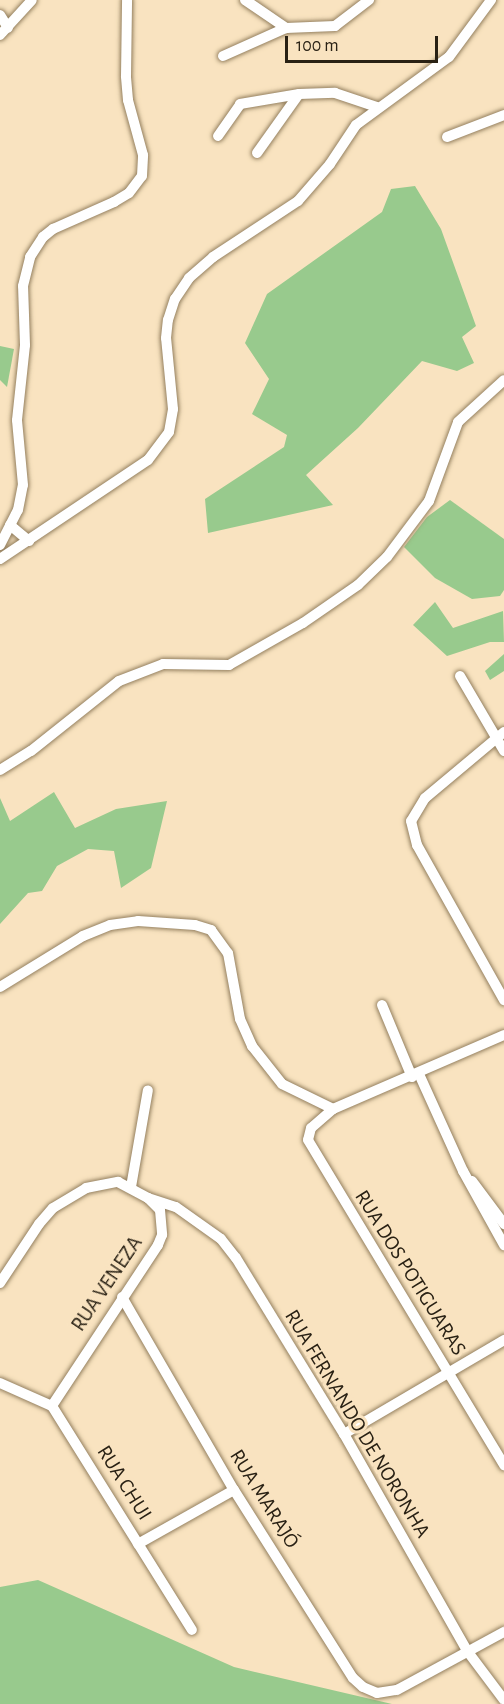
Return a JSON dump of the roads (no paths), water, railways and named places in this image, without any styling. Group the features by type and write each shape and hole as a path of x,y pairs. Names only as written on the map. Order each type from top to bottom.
{"street":[{"path":"4,31 32,0"},
{"path":"0,545 10,525 23,485 17,420 26,345 23,286 30,257 43,237 53,229 114,202 129,193 142,176 143,155 128,100 126,76 128,0"},
{"path":"245,0 286,28"},
{"path":"223,56 286,28 335,26 369,0"},
{"path":"0,559 148,460 169,432 172,420 166,338 171,309 182,288 200,266 298,201 330,164 342,141 377,107 449,57 491,0"},
{"path":"0,15 4,31"},
{"path":"218,136 240,104 299,94 335,93 377,107"},
{"path":"257,153 299,94"},
{"path":"447,137 504,115"},
{"path":"0,770 31,751 119,681 163,664 228,665 303,622 358,585 392,551 429,501 458,422 504,380"},
{"path":"10,525 29,541"},
{"path":"460,676 500,734 504,751"},
{"path":"500,734 426,798 411,820 417,845 504,1000"},
{"path":"0,987 83,936 110,925 138,921 195,925 211,930 228,953 240,1019 252,1046 282,1084 333,1109"},
{"path":"382,1005 463,1171 504,1245"},
{"name":"RUA DOS POTIGUARAS","path":"504,1035 416,1076 333,1109 311,1128 308,1140 502,1463 504,1476"},
{"path":"131,1187 148,1090"},
{"path":"463,1171 504,1224"},
{"name":"RUA VENEZA","path":"0,1283 39,1224 69,1196 104,1182 131,1187 148,1198 160,1210 162,1235 52,1406"},
{"name":"RUA FERNANDO DE NORONHA","path":"148,1198 176,1207 226,1245 344,1434 468,1652 504,1700"},
{"name":"RUA MARAJÓ","path":"122,1297 234,1490 353,1678 377,1693 397,1690 468,1652"},
{"path":"344,1434 504,1340"},
{"path":"0,1383 52,1406"},
{"name":"RUA CHUI","path":"52,1406 192,1630"},
{"path":"138,1544 234,1490"},
{"path":"468,1652 504,1632"}]}
